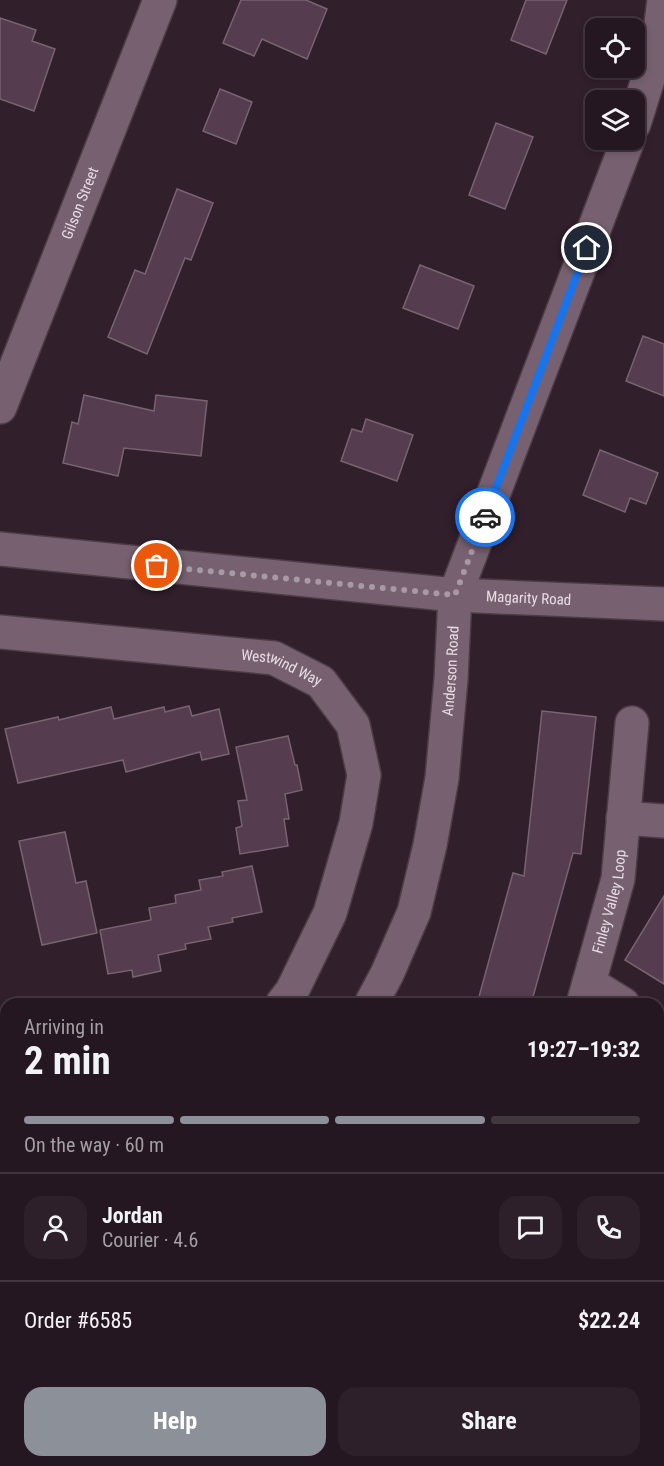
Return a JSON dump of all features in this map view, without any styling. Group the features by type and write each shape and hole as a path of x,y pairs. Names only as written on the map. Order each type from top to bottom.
{"street":[{"name":"Gilson Street","path":"0,407 160,0"},
{"path":"645,90 658,47 664,0"},
{"name":"Anderson Road","path":"374,998 414,912 430,845 442,778 451,679 455,595 624,150"},
{"name":"Magarity Road","path":"0,549 455,595 664,604"},
{"name":"Westwind Way","path":"0,632 274,658 321,682 353,725 364,775 356,823 330,913 295,998"},
{"name":"Finley Valley Loop","path":"603,998 586,993 618,879 632,723"},
{"path":"623,818 664,821"}],"building":[{"path":"241,0 306,0 327,9 307,59 262,39 254,56 223,43"},
{"path":"526,0 567,0 546,54 511,40"},
{"path":"0,18 36,30 32,41 55,49 34,111 0,99"},
{"path":"220,89 252,102 236,144 203,131"},
{"path":"496,123 533,137 505,209 469,195"},
{"path":"177,189 213,203 191,260 185,258 147,354 108,337 135,270 145,274"},
{"path":"420,265 474,286 458,329 403,308"},
{"path":"643,336 664,344 664,396 626,381"},
{"path":"84,395 154,411 156,395 207,401 201,456 124,448 118,476 63,463 72,422 78,424"},
{"path":"366,419 413,435 397,481 341,461 352,429 362,432"},
{"path":"600,450 658,473 646,504 630,498 625,512 583,495"},
{"path":"189,706 192,716 219,709 229,754 202,760 200,752 126,772 123,760 18,783 5,729 58,717 59,720 111,707 114,719 164,707 165,712"},
{"path":"542,711 596,717 581,854 573,853 533,998 479,998 513,873 524,876"},
{"path":"288,736 302,790 285,794 289,819 284,819 288,846 240,854 236,828 242,826 238,801 247,800 236,747"},
{"path":"65,832 76,883 86,881 97,933 42,945 19,841"},
{"path":"252,866 262,912 232,918 233,922 208,927 211,939 185,944 186,949 158,955 161,971 133,977 132,970 108,974 100,930 151,920 149,908 176,903 175,895 201,890 199,880 223,876 222,872"},
{"path":"664,896 664,984 625,960"}],"way so far":[{"path":"157,566 455,595 485,517"}],"route":[{"path":"485,517 587,248"}]}
